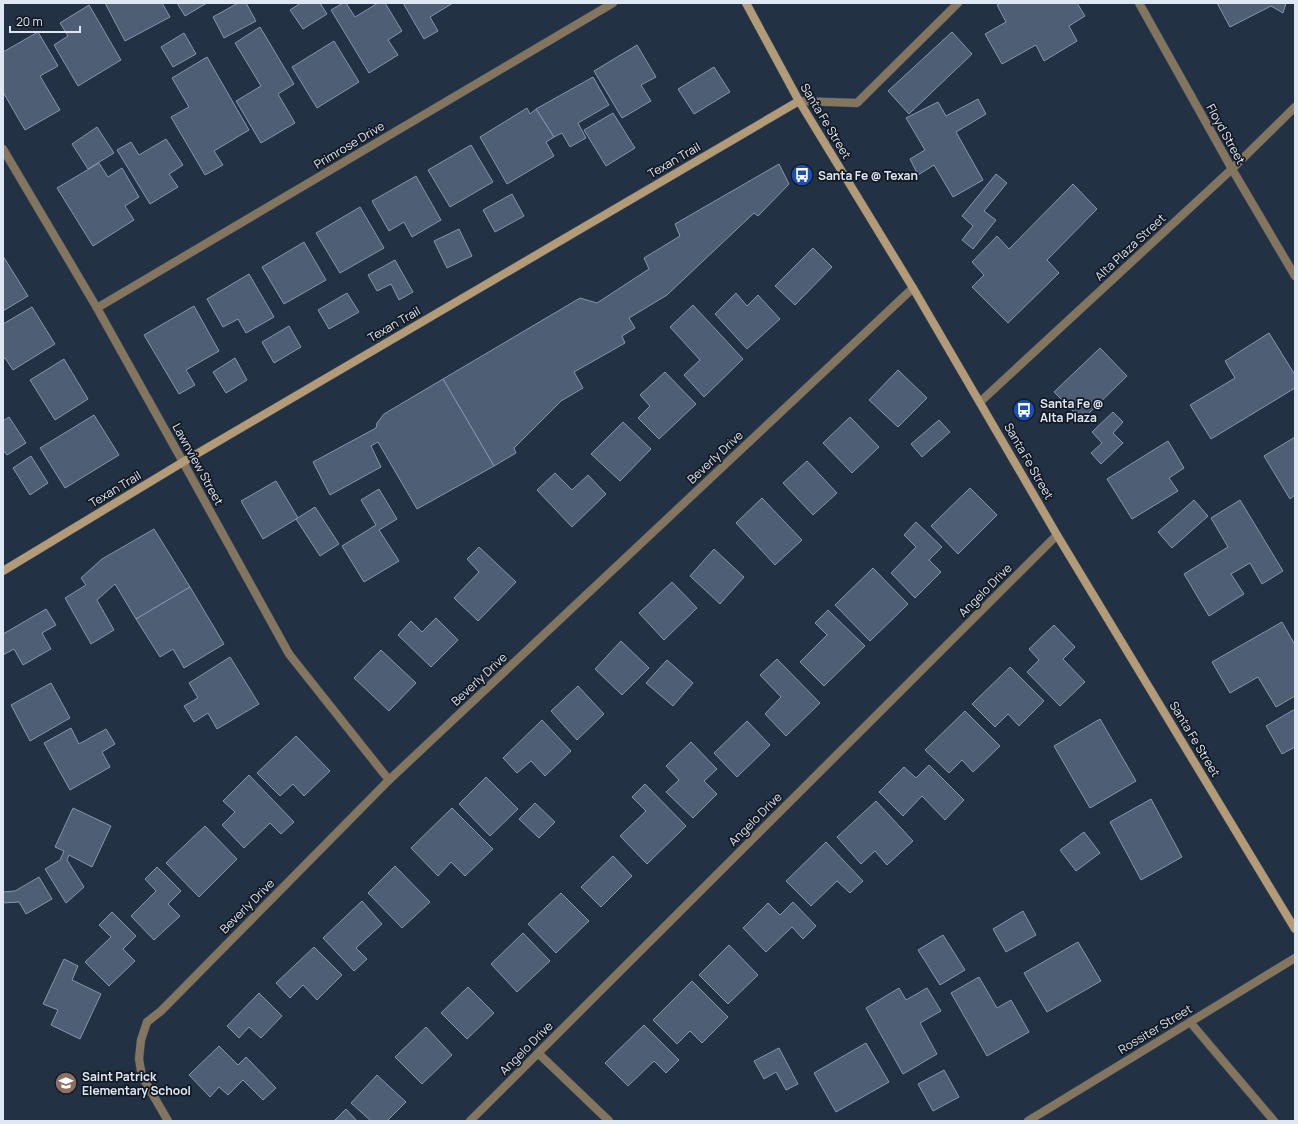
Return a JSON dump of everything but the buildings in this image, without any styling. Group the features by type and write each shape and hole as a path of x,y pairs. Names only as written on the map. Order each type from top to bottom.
{"main road":[{"name":"Santa Fe Street","path":"746,3 799,101 913,288 1057,535 1295,928"},
{"name":"Texan Trail","path":"3,571 183,462 799,101"}],"street":[{"name":"Primrose Drive","path":"97,308 613,3"},
{"path":"799,101 857,103 958,3"},
{"name":"Floyd Street","path":"1139,3 1232,169 1295,276"},
{"name":"Alta Plaza Street","path":"980,402 1232,169 1295,107"},
{"name":"Lawnview Street","path":"3,149 97,308 289,654 389,780"},
{"name":"Beverly Drive","path":"168,1121 142,1076 139,1059 141,1040 147,1022 161,1011 389,780 913,288"},
{"name":"Angelo Drive","path":"470,1121 1057,535"},
{"name":"Rossiter Street","path":"1028,1121 1295,958"},
{"path":"1190,1022 1274,1121"},
{"path":"538,1053 609,1121"}],"place":[{"name":"Santa Fe @ Texan","path":"802,175"},
{"name":"Santa Fe @ Alta Plaza","path":"1024,410"},
{"name":"Saint Patrick Elementary School","path":"66,1083"}]}
